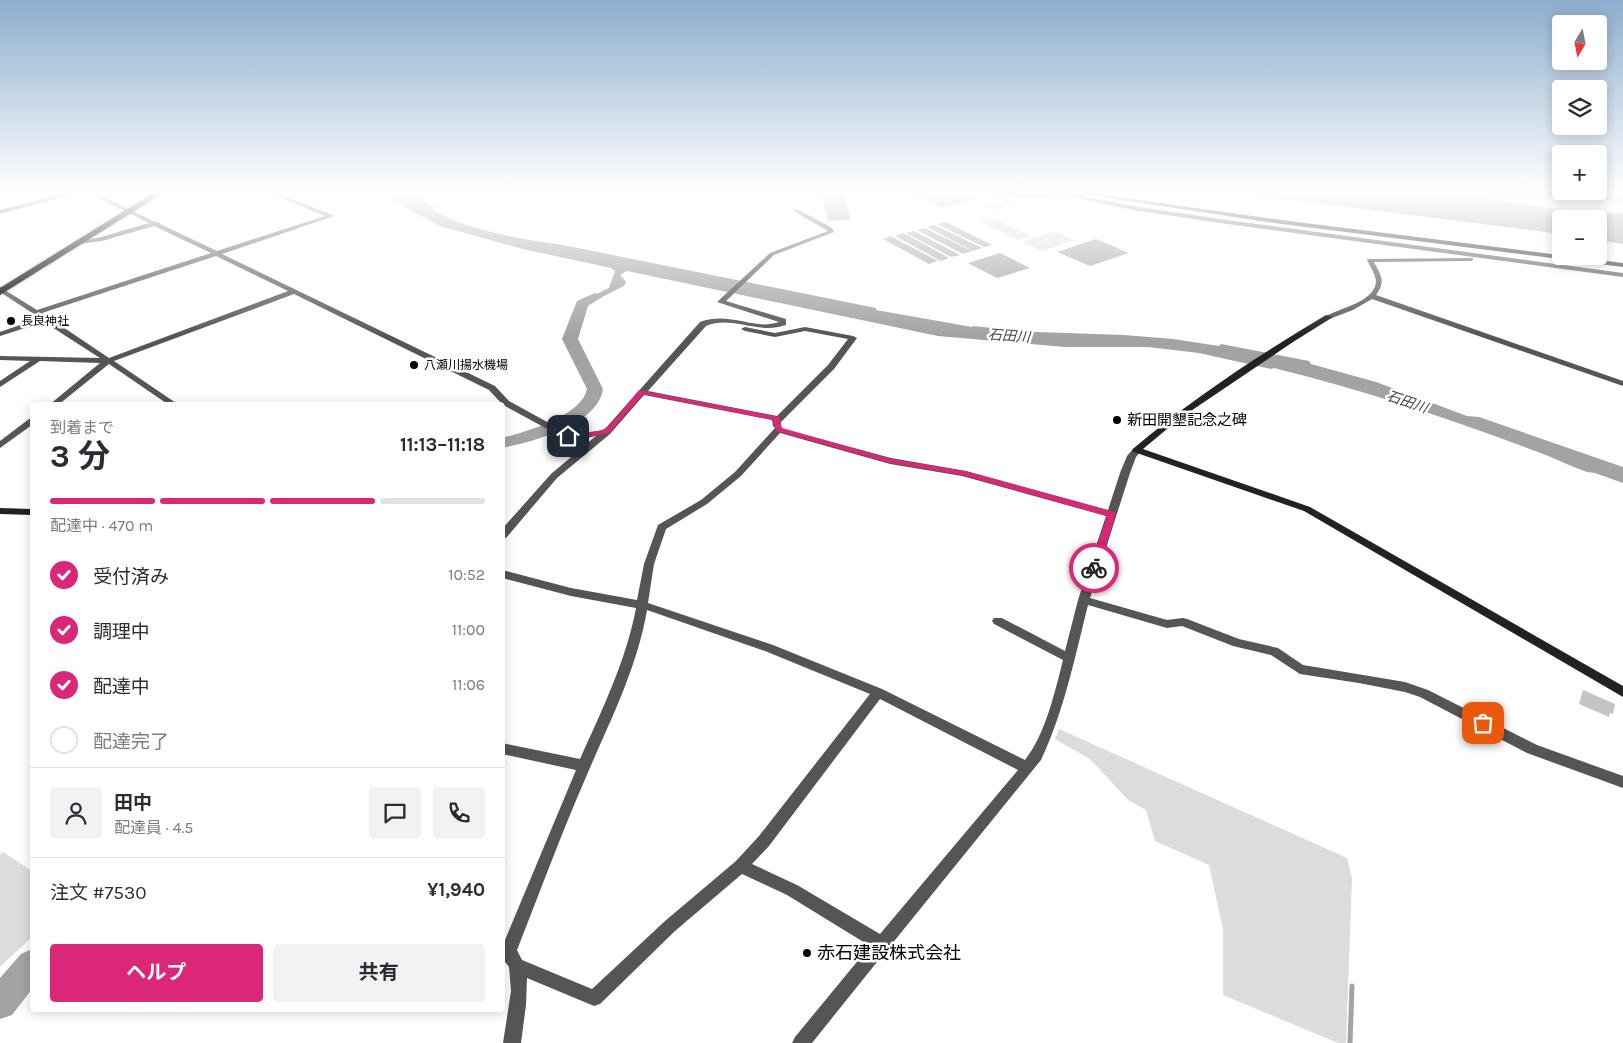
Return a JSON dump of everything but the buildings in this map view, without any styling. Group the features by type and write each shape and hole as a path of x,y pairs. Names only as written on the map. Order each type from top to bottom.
{"highway":[{"path":"1,290 85,239"}],"street":[{"path":"80,242 103,239"},
{"path":"187,239 492,388 504,402"},
{"path":"36,313 263,239"},
{"path":"505,533 554,476 607,432 703,324 710,320 727,320 768,326 779,326 783,323 783,320 774,316 722,303 721,300 748,278 772,254 813,239"},
{"path":"1343,239 1623,275"},
{"path":"1418,239 1623,265"},
{"path":"801,1043 1036,756 1050,724 1070,658 1084,600 1125,473 1132,456 1137,450 1159,429 1282,345 1372,296 1379,285 1378,277 1370,260 1502,259"},
{"path":"1,290 170,402"},
{"path":"57,402 108,361 295,291"},
{"path":"1372,296 1623,384"},
{"path":"0,334 45,319"},
{"path":"512,1043 520,983 517,966 506,948 625,671 637,634 650,564 662,527 704,502 738,474 777,426 831,367 853,338 805,329 780,334 768,334 710,320"},
{"path":"0,358 108,361"},
{"path":"0,385 38,359"},
{"path":"641,392 776,418 777,426"},
{"path":"505,403 562,433 576,437 607,432"},
{"path":"0,445 30,422"},
{"path":"777,426 890,461 963,473 1112,514"},
{"path":"1137,450 1307,509 1623,692"},
{"path":"0,511 30,512"},
{"path":"505,575 571,592 643,606 769,648 878,692 1027,768"},
{"path":"1084,600 1167,624 1183,622 1238,643 1274,651 1300,669 1310,672 1359,678 1424,693 1532,749 1623,782"},
{"path":"998,621 1070,658"},
{"path":"517,966 594,998 670,926 741,866 764,841 878,692"},
{"path":"505,749 584,766"},
{"path":"741,866 792,890 883,945"}],"shaded area":[{"path":"1032,239 1075,240 1042,251 1022,242"},
{"path":"1059,729 1347,858 1352,879 1346,1043 1338,1043 1223,995 1223,929 1209,865 1155,841 1146,810 1128,800 1090,759 1055,739"},
{"path":"3,852 30,870 30,939 0,967 0,855"}],"water":[{"name":"石田川","path":"486,239 525,239 563,245 876,308 876,310 972,327 1009,331 1124,335 1173,339 1219,346 1221,344 1309,361 1311,364 1376,382 1467,416 1479,417 1623,467 1623,483 1587,472 1473,428 1407,406 1274,368 1271,369 1199,353 1148,347 1065,347 938,336 627,271 620,275 626,282 624,286 586,305 583,311 573,319 578,303 609,288 615,271 611,268 523,249"},
{"path":"883,239 895,239 938,261 929,264"},
{"path":"900,239 914,239 949,258 941,261"},
{"path":"917,239 929,239 960,255 951,257"},
{"path":"934,239 947,239 972,251 963,254"},
{"path":"949,239 963,239 982,248 973,251"},
{"path":"967,239 979,239 992,245 984,247"},
{"path":"1096,239 1129,253 1090,266 1057,252"},
{"path":"1607,239 1623,239 1623,244 1607,241"},
{"path":"1000,253 1030,268 997,278 968,263"}],"waterway":[{"path":"505,442 551,429 578,412 591,400 595,389 570,339 582,304 595,297"},
{"path":"0,1003 30,967"},
{"path":"1350,1043 1352,986"}],"way so far":[{"path":"1094,568 1084,600 1167,624 1183,622 1238,643 1274,651 1300,669 1310,672 1359,678 1405,687 1438,698 1483,723"}],"place":[{"name":"長良神社","path":"11,321"},
{"name":"八瀬川揚水機場","path":"414,365"},
{"name":"新田開墾記念之碑","path":"1117,420"},
{"name":"赤石建設株式会社","path":"807,953"}],"route":[{"path":"568,436 576,437 607,432 641,392 776,418 778,430 797,436 890,461 963,473 1112,514 1094,568"}]}
